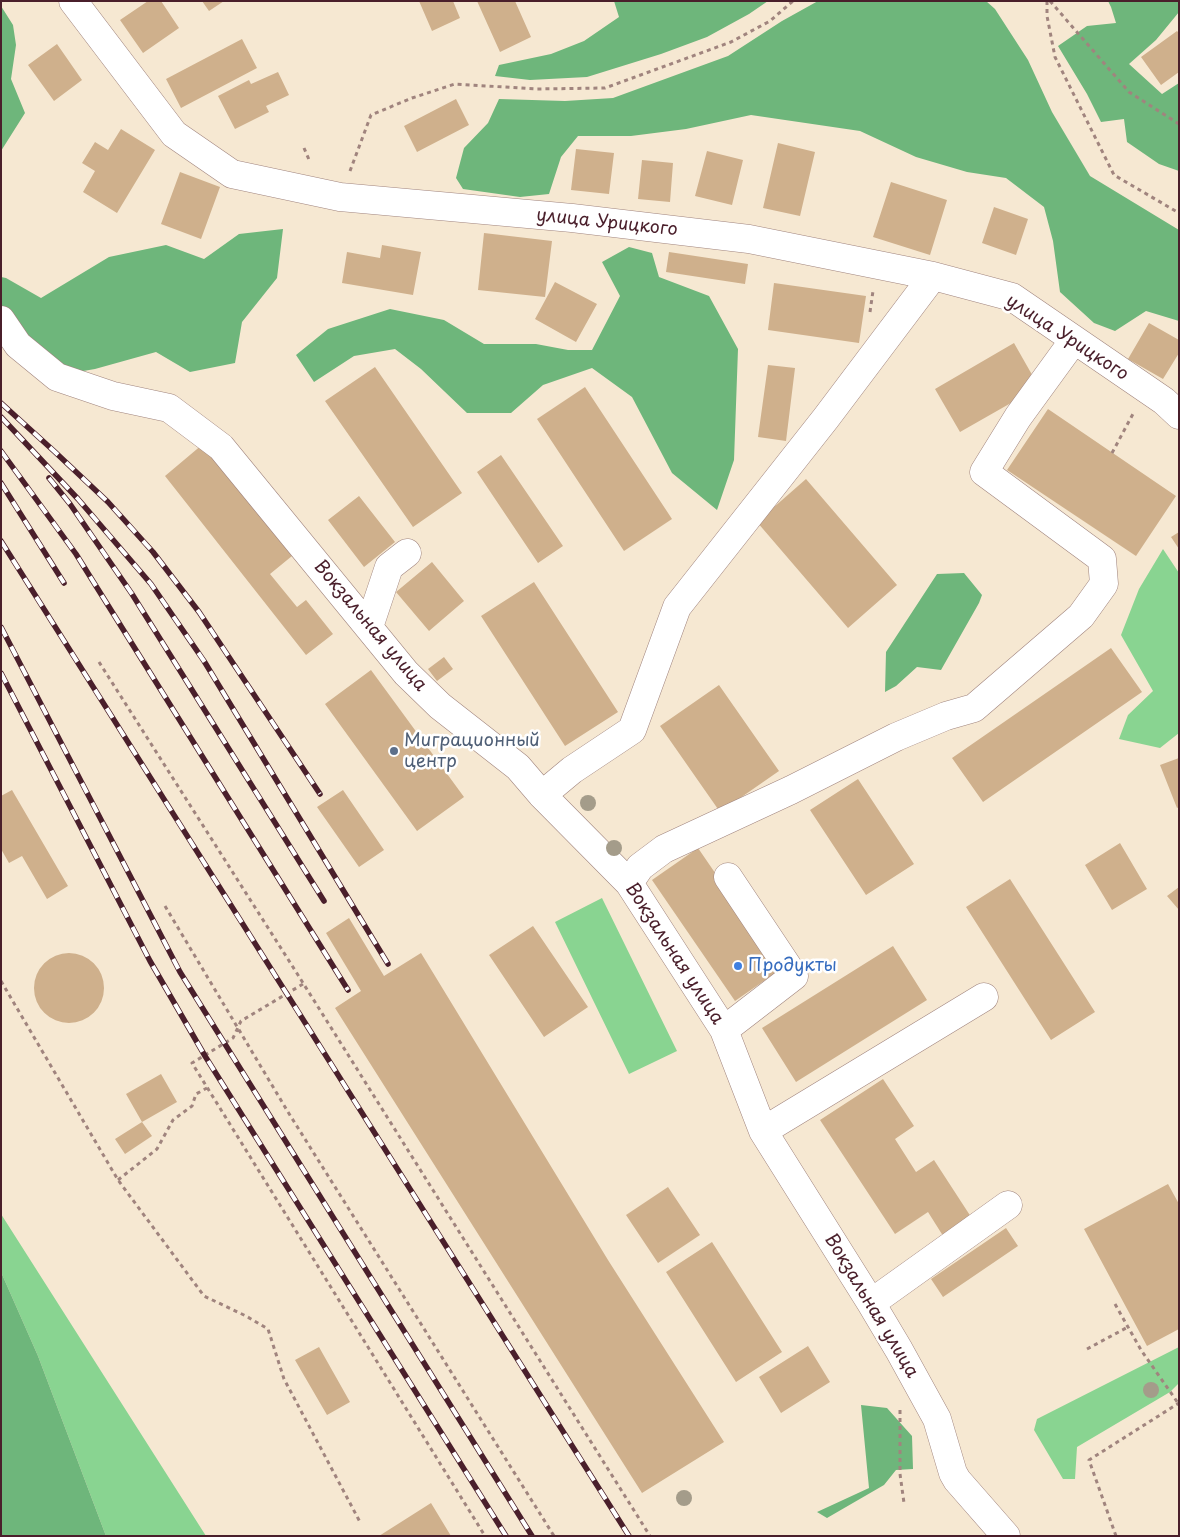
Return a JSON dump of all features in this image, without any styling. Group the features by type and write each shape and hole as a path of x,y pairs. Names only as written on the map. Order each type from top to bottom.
{"street":[{"name":"улица Урицкого","path":"78,3 174,134 232,174 340,197 572,218 749,239 933,276 1012,297 1164,401 1179,415"},
{"path":"542,795 572,770 632,730 677,607 826,418 933,276"},
{"name":"Вокзальная улица","path":"1,320 18,345 57,377 113,396 169,408 221,447 406,673 440,706 518,766 542,795 629,883 724,1030 763,1131 871,1303 937,1419 953,1473 957,1480 1006,1536"},
{"path":"629,883 640,867 664,849 791,790 896,737 946,716 974,708 1081,616 1104,584 1102,559 984,472 1018,417 1074,340"},
{"path":"369,627 389,567 407,553"},
{"path":"724,1030 794,976 728,877"},
{"path":"763,1131 984,997"},
{"path":"871,1303 1008,1205"}],"path":[{"path":"340,197 371,116 412,98 455,84 536,89 605,88 731,42 770,21 793,1"},
{"path":"1048,1 1129,92 1179,124"},
{"path":"1048,1 1048,16 1055,57 1114,175 1179,213"},
{"path":"1112,453 1137,406 1148,390"},
{"path":"99,662 650,1536"},
{"path":"165,906 293,1121 554,1536"},
{"path":"1,981 118,1180 204,1296 246,1316 268,1330 284,1379 360,1522"},
{"path":"303,984 240,1021 233,1038 192,1064 486,1536"},
{"path":"118,1180 157,1149 173,1120 192,1106 196,1094 207,1088"},
{"path":"1115,1304 1141,1350 1179,1403 1089,1460 1116,1536"},
{"path":"1086,1349 1128,1327"}],"green space":[{"path":"614,1 768,1 749,14 707,37 661,54 587,77 530,80 495,76 499,65 551,54 584,41 619,17"},
{"path":"818,1 986,1 995,9 1028,60 1052,112 1090,176 1179,230 1179,321 1146,311 1115,331 1094,323 1060,292 1053,241 1044,207 1006,178 967,172 916,157 860,131 751,115 686,129 631,136 578,136 561,157 549,194 520,197 463,189 456,178 464,148 488,123 499,99 565,101 613,98 728,56 782,21"},
{"path":"1108,1 1178,1 1179,12 1156,40 1129,64 1162,94 1179,83 1179,171 1159,164 1127,142 1124,119 1101,122 1087,94 1058,46 1087,26 1116,23"},
{"path":"1,6 13,25 16,45 11,79 25,113 1,151"},
{"path":"283,229 277,278 242,322 235,363 190,372 156,352 95,369 48,377 1,321 1,277 41,298 109,257 166,245 204,259 239,234"},
{"path":"629,247 652,253 659,277 709,296 738,349 734,460 717,510 672,473 632,397 592,368 543,385 511,413 467,413 421,369 395,349 354,356 314,382 296,355 328,329 390,309 444,320 484,344 536,344 568,350 592,350 620,296 602,262"},
{"path":"1163,549 1179,573 1179,733 1160,748 1119,739 1128,715 1153,691 1121,635 1139,589"},
{"path":"964,573 982,595 941,670 917,667 896,686 885,692 886,652 937,574"},
{"path":"602,898 677,1051 629,1074 555,922"},
{"path":"1,1214 206,1536 106,1536 38,1356 1,1272"},
{"path":"1,1272 38,1356 106,1536 1,1536"},
{"path":"1179,1347 1179,1383 1170,1392 1077,1447 1075,1479 1063,1479 1034,1430 1037,1419"},
{"path":"861,1405 887,1408 912,1436 913,1469 896,1470 884,1485 827,1518 817,1512 869,1488"}],"building":[{"path":"148,1 161,1 179,28 143,53 120,20"},
{"path":"202,1 224,1 209,11"},
{"path":"419,1 453,1 460,18 432,31"},
{"path":"477,1 515,1 531,37 500,52"},
{"path":"1177,31 1179,33 1179,72 1161,85 1141,57"},
{"path":"242,39 257,68 181,108 166,79"},
{"path":"57,44 82,80 54,101 28,65"},
{"path":"278,72 289,95 266,106 269,112 235,129 218,96 249,80 251,84"},
{"path":"456,99 469,125 417,152 404,126"},
{"path":"121,129 155,150 117,213 83,192 95,171 82,163 95,142 108,150"},
{"path":"778,143 815,152 800,216 763,208"},
{"path":"576,149 614,153 609,194 571,190"},
{"path":"707,151 743,160 732,205 695,196"},
{"path":"642,160 673,163 670,202 638,199"},
{"path":"180,172 220,187 201,239 161,224"},
{"path":"891,182 947,200 930,255 873,237"},
{"path":"994,207 1028,219 1016,255 982,243"},
{"path":"484,233 552,241 545,297 478,290"},
{"path":"382,245 421,252 413,295 342,283 347,252 380,258"},
{"path":"669,252 748,264 745,284 666,272"},
{"path":"555,282 597,304 576,342 535,319"},
{"path":"774,283 866,296 859,343 768,330"},
{"path":"1149,323 1179,340 1179,353 1163,379 1128,359"},
{"path":"1014,343 1039,387 960,432 935,389"},
{"path":"768,365 795,368 786,441 758,437"},
{"path":"375,367 462,493 413,527 325,401"},
{"path":"585,387 672,519 624,551 537,419"},
{"path":"1048,409 1176,496 1136,556 1007,470"},
{"path":"203,444 292,556 270,574 297,607 306,600 333,634 306,655 165,476"},
{"path":"501,455 563,546 538,563 477,472"},
{"path":"806,479 897,585 848,628 757,522"},
{"path":"359,496 395,542 364,567 328,520"},
{"path":"1179,532 1179,549 1171,537"},
{"path":"432,562 464,601 429,631 396,592"},
{"path":"534,582 618,712 565,746 481,616"},
{"path":"1111,648 1142,692 983,802 952,758"},
{"path":"444,657 453,669 437,681 428,669"},
{"name":"Миграционный центр","path":"371,670 464,797 417,831 325,704"},
{"path":"719,685 779,771 720,812 660,726"},
{"path":"1179,758 1179,807 1177,808 1160,765"},
{"path":"858,779 914,864 866,895 810,810"},
{"path":"12,790 68,886 47,899 22,856 9,863 1,849 1,796"},
{"path":"343,790 384,850 359,867 317,807"},
{"path":"1120,843 1147,889 1112,910 1085,865"},
{"path":"698,848 781,969 735,1001 652,880"},
{"path":"1010,879 1095,1012 1051,1040 966,907"},
{"path":"1179,887 1179,910 1167,896"},
{"path":"349,918 384,976 421,953 608,1260 724,1442 642,1493 335,1008 361,991 326,933"},
{"path":"533,926 588,1007 544,1037 489,955"},
{"path":"893,946 927,1000 796,1082 762,1028"},
{"path":"69,953 82,956 94,963 101,975 104,988 101,1001 94,1013 82,1020 69,1023 56,1020 44,1013 37,1001 34,988 37,975 44,963 56,956"},
{"path":"161,1074 177,1102 142,1122 126,1094"},
{"path":"883,1079 914,1126 895,1139 916,1172 934,1160 973,1220 945,1239 928,1212 895,1234 820,1120"},
{"path":"142,1122 152,1136 125,1154 115,1139"},
{"path":"1168,1184 1179,1204 1179,1329 1147,1346 1084,1229"},
{"path":"668,1187 700,1235 658,1263 626,1215"},
{"path":"1006,1228 1018,1246 943,1297 931,1279"},
{"path":"712,1242 782,1352 736,1382 666,1272"},
{"path":"808,1346 830,1382 781,1413 759,1377"},
{"path":"319,1347 350,1402 327,1415 295,1360"},
{"path":"431,1503 451,1536 379,1536"}],"railway":[{"path":"1,403 108,502 153,552 199,612 320,794"},
{"path":"1,417 78,499 151,584 204,661 388,964"},
{"path":"1,451 76,554 348,990"},
{"path":"49,478 70,504 132,594 324,901"},
{"path":"1,483 64,583"},
{"path":"1,541 629,1536"},
{"path":"1,627 180,972 532,1536"},
{"path":"1,673 150,961 205,1056 506,1536"}],"place":[{"name":"Миграционный центр","path":"394,751"},
{"name":"Продукты","path":"738,966"}]}
